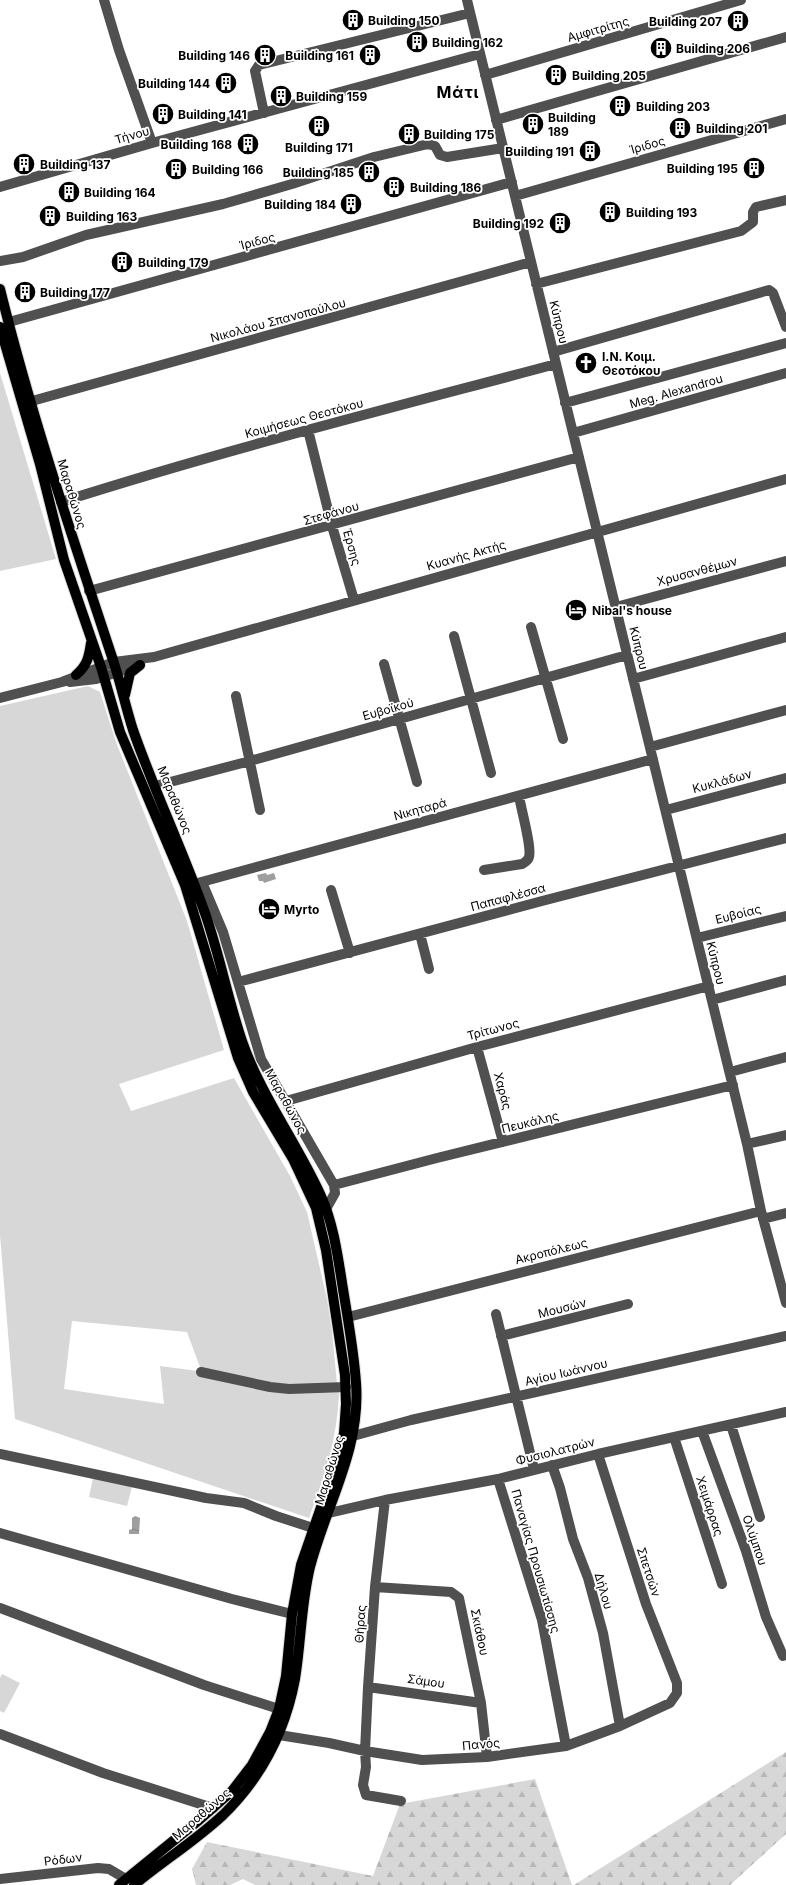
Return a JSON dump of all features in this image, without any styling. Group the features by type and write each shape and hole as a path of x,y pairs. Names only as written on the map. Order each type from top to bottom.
{"main road":[{"name":"Μαραθώνος","path":"0,289 4,325 64,560 101,667 120,732 185,885 238,1058 253,1092 293,1160 316,1208 326,1250 343,1357 346,1386 345,1419 338,1461 313,1528 300,1571 292,1614 286,1676 279,1709 270,1732 252,1765 232,1791 126,1883"},
{"name":"Μαραθώνος","path":"4,325 32,401 61,502 89,592 114,662 125,704 155,786 208,921 236,1023 247,1055 261,1086 300,1154 326,1209 336,1247 348,1317 357,1388 357,1405 353,1436 346,1465 310,1567 302,1614 295,1679 279,1735 254,1779 231,1806 207,1829 126,1883"},
{"path":"76,675 83,670 87,663 91,639"},
{"path":"125,704 128,677 130,672 140,665"}],"street":[{"path":"104,0 119,50 152,143"},
{"name":"Κύπρου","path":"467,0 730,1072 762,1215 784,1291 786,1303"},
{"name":"Αμφιτρίτης","path":"485,75 741,0"},
{"path":"264,113 255,71 259,65 470,13"},
{"path":"496,120 786,38"},
{"name":"Τήνου","path":"0,187 152,143 480,54"},
{"name":"Ίριδος","path":"515,196 786,120"},
{"path":"0,261 23,257 86,235 223,204 292,184 374,157 428,144 435,146 440,155 447,157 503,148"},
{"name":"Ίριδος","path":"4,325 512,182"},
{"path":"536,284 741,232 753,222 753,212 756,206 786,200"},
{"name":"Νικολάου Σπανοπούλου","path":"32,401 531,262"},
{"path":"553,352 768,290 773,293 786,327"},
{"path":"566,403 786,343"},
{"name":"Κοιμήσεως Θεοτόκου","path":"61,502 114,485 308,430 556,364"},
{"name":"Meg. Alexandrou","path":"573,433 786,373"},
{"name":"Έρσης","path":"308,430 332,526 354,600"},
{"name":"Στεφάνου","path":"89,592 579,457"},
{"name":"Κυανής Ακτής","path":"62,682 76,675 114,662 154,657 786,479"},
{"name":"Χρυσανθέμων","path":"616,607 786,561"},
{"path":"531,627 563,739"},
{"path":"454,636 491,773"},
{"path":"633,679 786,637"},
{"name":"Ευβοϊκού","path":"155,786 250,761 627,655"},
{"name":"Κυανής Ακτής","path":"62,682 104,677 140,665 154,657"},
{"path":"384,664 398,719 417,782"},
{"path":"0,698 62,682"},
{"path":"236,696 260,810"},
{"path":"650,747 786,710"},
{"name":"Νικηταρά","path":"194,884 653,758"},
{"name":"Κυκλάδων","path":"666,810 786,778"},
{"path":"484,870 522,864 527,861 529,856 529,846 518,796"},
{"name":"Παπαφλέσσα","path":"238,982 786,838"},
{"path":"194,884 204,887 212,903 261,1059 334,1186 335,1193 326,1209"},
{"path":"331,890 350,953"},
{"name":"Ευβοίας","path":"697,938 786,916"},
{"path":"420,934 429,969"},
{"path":"712,1000 786,980"},
{"name":"Τρίτωνος","path":"286,1101 477,1047 709,986"},
{"name":"Χαράς","path":"477,1047 503,1142"},
{"path":"730,1072 786,1057"},
{"name":"Πευκάλης","path":"334,1186 733,1085"},
{"path":"747,1144 786,1135"},
{"name":"Ακροπόλεως","path":"348,1317 762,1215 786,1213"},
{"name":"Μουσών","path":"501,1336 628,1304"},
{"path":"496,1314 534,1469"},
{"name":"Αγίου Ιωάννου","path":"353,1436 411,1420 786,1336"},
{"path":"202,1372 270,1387 289,1389 346,1386"},
{"name":"Φυσιολατρών","path":"329,1513 385,1500 498,1478 786,1412"},
{"path":"731,1425 760,1517"},
{"name":"Ολύμπου","path":"702,1431 746,1551 766,1617 782,1656"},
{"name":"Χειμάρρας","path":"674,1437 722,1584"},
{"path":"0,1454 206,1498 244,1503 276,1516 313,1528"},
{"name":"Σπετσών","path":"598,1454 646,1604 677,1683 678,1690 675,1696"},
{"name":"Δήλου","path":"552,1465 560,1488 573,1539 588,1578 603,1633 620,1726"},
{"name":"Παναγίας Προυσιωτίσσης","path":"498,1478 542,1620 566,1746"},
{"name":"Θήρας","path":"385,1500 368,1687 365,1751 366,1767 363,1785 366,1795 401,1801"},
{"path":"0,1533 232,1599 292,1614"},
{"name":"Σκιάθου","path":"376,1587 451,1592 456,1594 459,1598 481,1702 487,1757"},
{"path":"0,1608 204,1685 279,1709"},
{"name":"Σάμου","path":"368,1687 481,1702"},
{"name":"Πανός","path":"279,1735 422,1760 487,1757 566,1746 620,1726 670,1703 675,1696"},
{"path":"0,1734 103,1773 213,1808"},
{"name":"Ρόδων","path":"0,1879 98,1868 109,1869 126,1883"}],"green space":[{"path":"0,373 56,559 0,571"},
{"path":"88,686 100,692 116,742 187,921 224,1050 119,1084 131,1111 234,1078 290,1176 307,1212 327,1299 332,1331 337,1384 289,1387 201,1370 187,1332 72,1321 64,1389 164,1404 160,1366 198,1371 269,1389 339,1390 336,1424 330,1456 309,1518 15,1419 0,1235 0,706"},
{"path":"93,1478 132,1487 127,1506 89,1497"},
{"path":"2,1674 20,1683 4,1713 0,1711 0,1678"},
{"path":"786,1752 786,1834 730,1885 574,1885"},
{"path":"535,1779 572,1885 255,1885 243,1879 230,1885 196,1885 192,1869 207,1842 373,1876 400,1804"}],"water":[{"path":"266,873 267,875 274,873 276,879 264,883 263,881 259,881 257,875"},
{"path":"135,1516 140,1518 139,1534 129,1534 129,1530 132,1529 132,1518"}],"place":[{"name":"Building 150","path":"353,20"},
{"name":"Building 207","path":"738,21"},
{"name":"Building 162","path":"417,42"},
{"name":"Building 206","path":"661,48"},
{"name":"Building 146","path":"265,55"},
{"name":"Building 161","path":"370,55"},
{"name":"Building 205","path":"556,75"},
{"name":"Building 144","path":"226,83"},
{"name":"Building 159","path":"281,96"},
{"name":"Building 203","path":"620,106"},
{"name":"Building 141","path":"163,114"},
{"name":"Building 189","path":"533,124"},
{"name":"Building 171","path":"319,126"},
{"name":"Building 201","path":"680,128"},
{"name":"Building 175","path":"409,134"},
{"name":"Building 168","path":"248,144"},
{"name":"Building 191","path":"590,151"},
{"name":"Building 137","path":"24,164"},
{"name":"Building 195","path":"754,168"},
{"name":"Building 166","path":"176,169"},
{"name":"Building 185","path":"369,172"},
{"name":"Building 186","path":"394,187"},
{"name":"Building 164","path":"69,192"},
{"name":"Building 184","path":"351,204"},
{"name":"Building 193","path":"610,212"},
{"name":"Building 163","path":"50,216"},
{"name":"Building 192","path":"560,223"},
{"name":"Building 179","path":"122,262"},
{"name":"Building 177","path":"25,292"},
{"name":"Ι.Ν. Κοιμ. Θεοτόκου","path":"586,363"},
{"name":"Nibal's house","path":"576,610"},
{"name":"Myrto","path":"269,909"}],"district":[{"name":"Μάτι","path":"458,92"}]}
